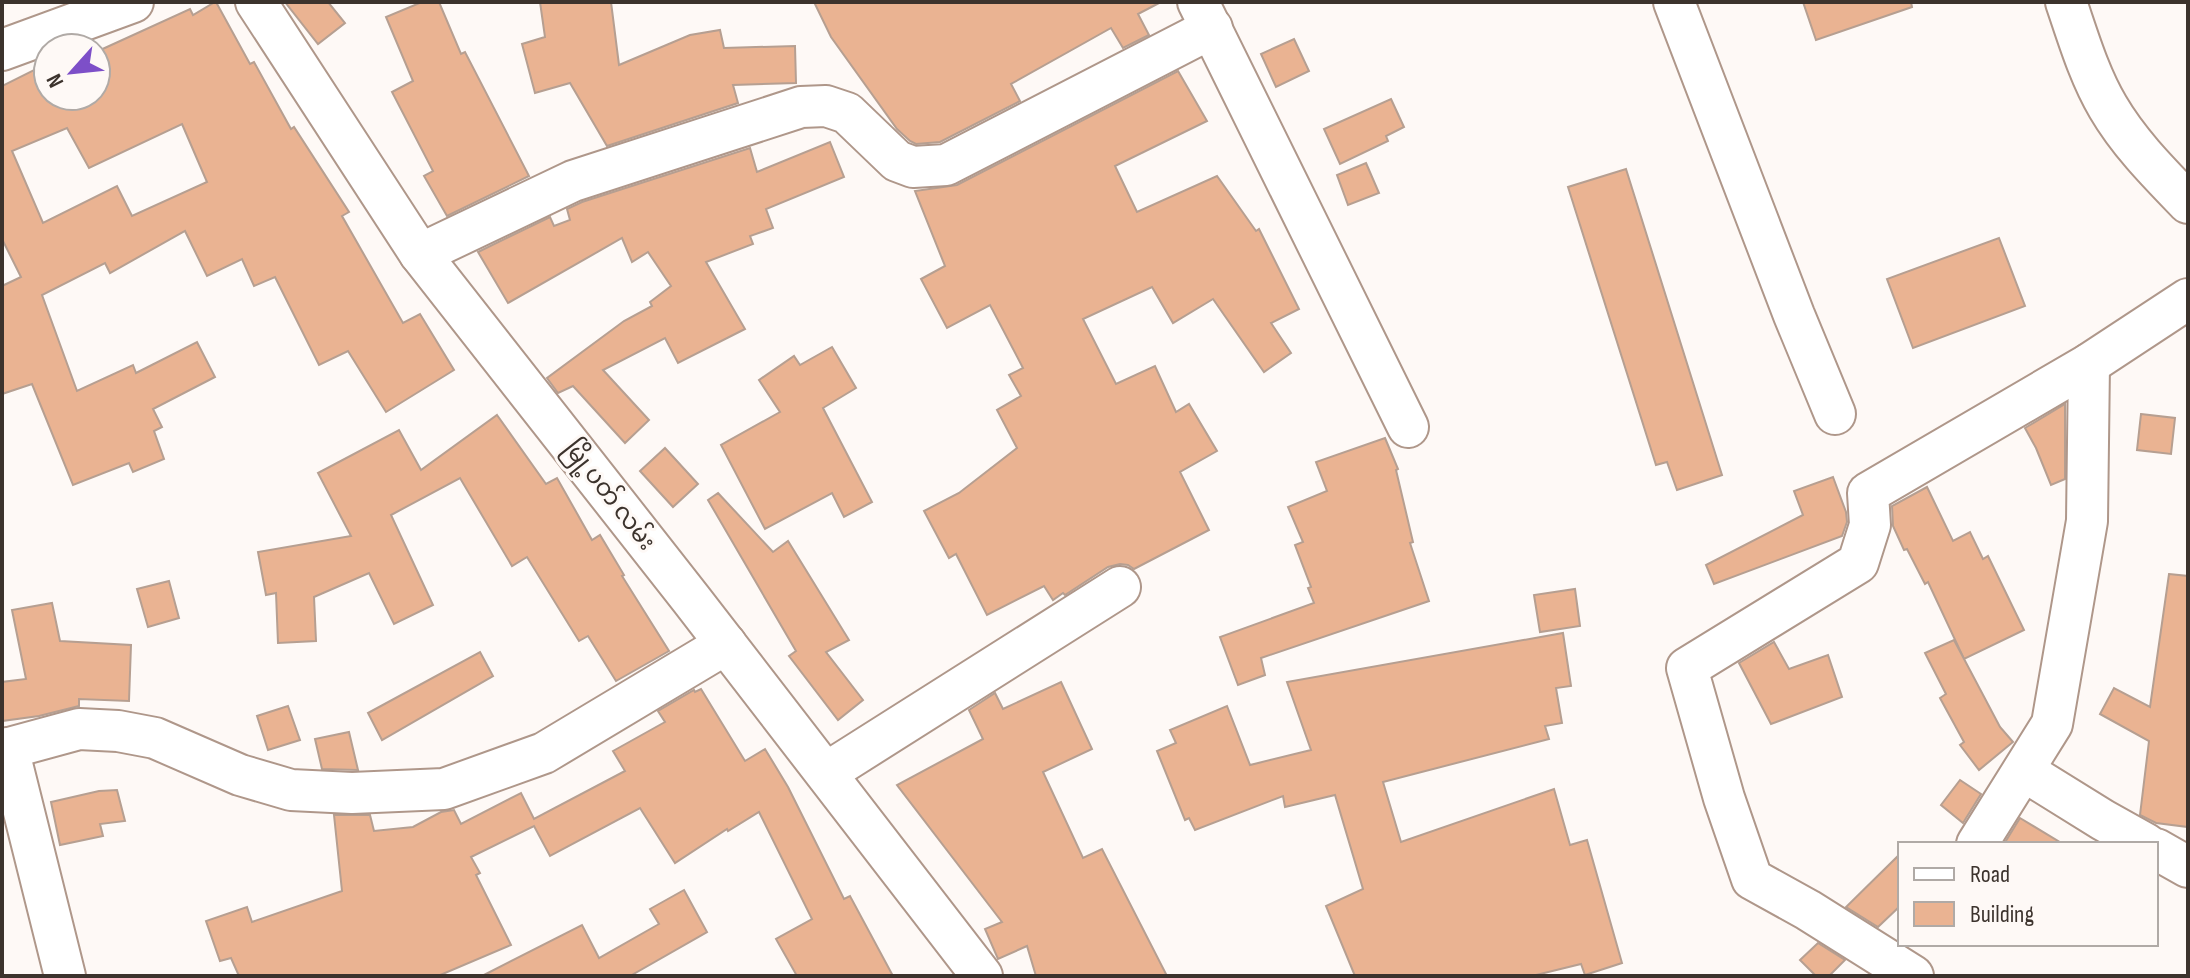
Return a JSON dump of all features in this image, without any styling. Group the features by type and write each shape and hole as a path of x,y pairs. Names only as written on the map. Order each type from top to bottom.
{"street":[{"path":"2,50 133,2"},
{"name":"မြို့ပတ် လမ်း","path":"256,2 420,254 982,976"},
{"path":"1674,2 1835,414"},
{"path":"2066,2 2106,105 2131,142 2188,203"},
{"path":"420,254 573,181 801,107 826,106 847,113 897,161 913,167 946,165 1205,15 1408,427"},
{"path":"1909,967 1752,879 1724,798 1687,668 1858,563 1870,525 1868,493 2089,364 2188,299"},
{"path":"1978,842 2052,724 2087,521 2089,364"},
{"path":"826,773 1120,587"},
{"path":"65,976 5,749 79,729 118,731 155,738 240,775 291,790 352,793 444,789 544,753 726,644"},
{"path":"2024,771 2142,842"},
{"path":"2158,850 2188,867"}],"building":[{"path":"216,2 291,129 294,127 349,212 342,216 403,323 420,314 454,370 386,412 348,351 319,365 275,277 254,286 242,259 207,276 185,231 110,273 105,263 42,295 77,391 133,365 136,373 197,342 215,377 153,409 162,427 154,431 164,459 133,472 129,463 73,485 32,384 2,394 2,286 21,277 2,239 2,86 32,71 32,112 112,112 112,45 190,9 193,15","holes":["182,124 207,182 132,216 117,186 43,223 12,151 67,128 89,168"]},
{"path":"285,2 328,2 345,23 318,44"},
{"path":"422,2 439,2 461,54 465,52 529,176 447,216 424,176 433,171 392,92 413,81 386,17"},
{"path":"540,2 611,2 619,65 690,35 720,30 724,48 795,46 796,83 733,85 738,103 607,146 570,83 535,93 522,44 545,37"},
{"path":"814,2 1161,2 1138,14 1149,35 1123,48 1111,28 1011,84 1020,101 940,142 916,144 897,129 831,37"},
{"path":"1803,2 1911,2 1912,7 1816,40"},
{"path":"1294,39 1309,71 1276,87 1261,54"},
{"path":"1178,71 1207,121 1115,166 1137,212 1217,176 1256,231 1259,229 1299,309 1271,323 1291,353 1264,372 1213,299 1173,323 1152,287 1083,319 1116,384 1155,366 1176,412 1189,404 1217,451 1180,472 1209,530 1134,569 1120,564 1108,567 1053,600 1044,586 987,615 956,554 949,558 924,511 959,493 1017,448 997,410 1021,396 1009,375 1023,368 990,305 947,328 921,279 945,266 915,191 957,185"},
{"path":"1391,99 1404,127 1386,136 1388,141 1340,164 1324,129"},
{"path":"830,142 844,177 766,209 773,228 750,236 753,244 706,262 745,329 678,363 665,338 603,370 649,420 625,443 573,386 558,393 547,378 624,321 652,306 650,302 671,286 648,252 632,262 622,238 508,303 478,252 550,217 554,226 570,220 567,209 582,202 750,148 757,172"},
{"path":"1366,163 1379,193 1348,205 1337,175"},
{"path":"1626,169 1722,475 1677,490 1667,462 1656,465 1568,187"},
{"path":"1999,238 2025,306 1913,348 1887,279"},
{"path":"832,347 856,388 823,408 872,502 844,517 832,493 765,529 721,445 780,412 759,380 794,356 800,365"},
{"path":"2065,404 2065,479 2051,485 2025,428"},
{"path":"2141,414 2175,418 2171,454 2137,450"},
{"path":"497,415 546,484 557,478 592,540 600,535 669,651 616,681 588,636 579,641 527,557 512,566 460,478 391,515 433,605 394,624 369,573 314,597 316,641 278,643 276,593 266,595 258,552 351,536 318,473 399,430 421,470"},
{"path":"1385,438 1398,469 1413,542 1410,543 1429,601 1261,658 1265,675 1238,685 1220,637 1314,603 1295,545 1303,542 1288,507 1327,491 1316,462"},
{"path":"665,448 698,484 673,507 640,471"},
{"path":"1833,477 1846,512 1847,522 1842,536 1714,584 1706,565 1803,515 1794,491"},
{"path":"1927,487 1953,541 1970,532 1983,559 1988,556 2024,630 1964,659 1928,582 1925,584 1893,526 1892,506"},
{"path":"718,493 773,552 788,541 849,640 826,652 863,700 838,720 789,656 796,651 708,500"},
{"path":"2169,574 2188,576 2188,827 2156,823 2140,815 2149,741 2100,714 2114,688 2150,707"},
{"path":"169,581 179,618 148,627 137,589"},
{"path":"1575,589 1580,626 1540,632 1534,595"},
{"path":"52,603 60,641 131,645 129,701 79,699 79,706 2,721 2,682 26,679 12,610"},
{"path":"1563,633 1571,686 1556,688 1562,723 1545,726 1549,739 1383,782 1401,842 1554,789 1570,845 1587,840 1622,963 1585,975 1581,964 1532,976 1355,976 1326,906 1363,889 1335,795 1285,807 1283,796 1195,830 1189,818 1185,820 1157,751 1176,743 1170,730 1227,706 1250,765 1311,750 1287,682"},
{"path":"1954,640 2000,727 2013,742 1979,770 1960,745 1964,742 1940,698 1946,694 1925,653"},
{"path":"1774,642 1789,669 1828,655 1842,697 1771,724 1739,663"},
{"path":"480,652 493,676 382,740 368,713"},
{"path":"1061,682 1092,749 1043,772 1083,858 1102,849 1167,976 1036,976 1027,946 998,959 985,929 1002,922 897,785 983,739 969,710 995,693 1003,709"},
{"path":"701,689 745,761 765,749 788,787 844,899 850,896 893,976 797,976 776,939 812,919 759,812 675,863 640,808 550,856 534,826 471,857 480,873 476,875 511,945 438,976 239,976 231,958 220,961 206,921 247,907 252,922 342,891 334,815 370,815 374,831 413,827 441,812 454,810 461,824 521,793 534,819 625,771 613,751 665,722 658,711"},
{"path":"288,706 300,740 268,750 257,716"},
{"path":"349,732 358,770 322,769 315,739"},
{"path":"1960,780 1981,794 1963,823 1941,805"},
{"path":"117,790 125,821 100,824 103,836 60,845 51,802"},
{"path":"2020,818 2060,842 2005,842"},
{"path":"1898,856 1898,908 1878,927 1846,907"},
{"path":"684,890 707,932 630,976 482,976 582,925 599,958 659,924 650,909"},
{"path":"1818,943 1845,960 1829,976 1816,976 1800,960"}]}
